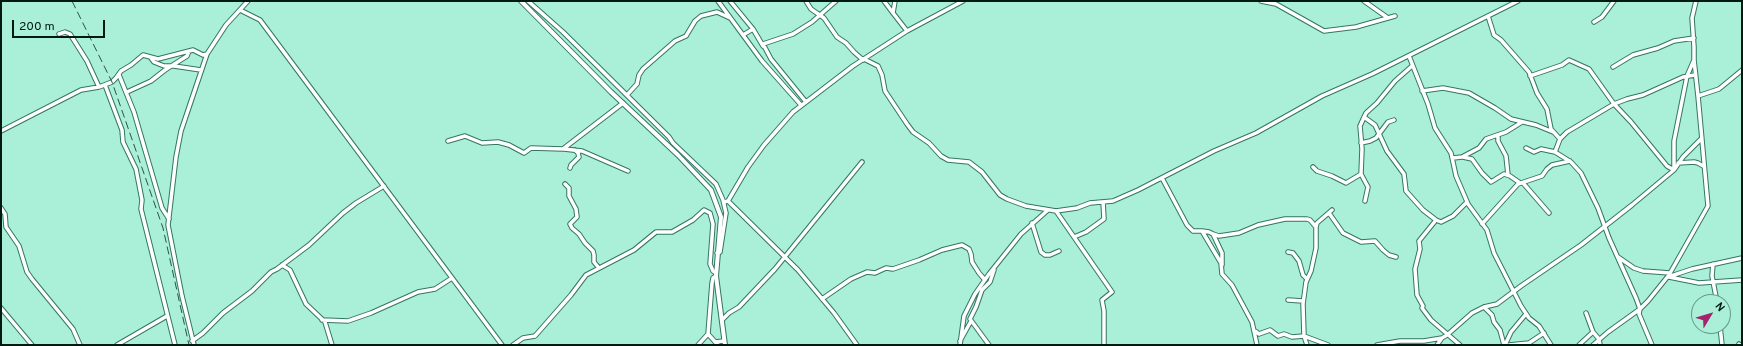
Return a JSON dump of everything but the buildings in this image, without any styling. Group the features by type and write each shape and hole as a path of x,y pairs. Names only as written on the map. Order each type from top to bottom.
{"street":[{"path":"194,345 168,225 176,157 181,131 207,54 226,25 248,1"},
{"path":"521,1 623,103 678,155 711,190 721,217 716,274 725,343 716,343 708,334"},
{"path":"528,1 564,32 716,184 726,201 785,256 834,312 857,345"},
{"path":"718,1 768,68 801,106"},
{"path":"730,1 753,29 763,47 806,102"},
{"path":"806,1 812,9 820,15 835,35 846,43 863,60 878,66 886,91 907,124 913,132 929,143 941,156 948,160 969,162 982,172 1000,195 1007,199 1056,211 1077,208 1090,203 1113,201 1214,151 1256,133 1322,96 1409,56 1518,1"},
{"path":"763,47 763,44 793,34 812,22 836,1"},
{"path":"884,1 907,31"},
{"path":"893,13 895,1"},
{"path":"717,253 720,252 724,232 726,201 764,145 782,124 806,102 863,60 907,31 963,1"},
{"path":"1261,1 1276,4 1324,32 1356,27 1395,16"},
{"path":"1364,1 1388,18"},
{"path":"1594,22 1602,17 1614,1"},
{"path":"1593,345 1640,309 1667,277 1708,206 1694,60 1692,18 1696,1"},
{"path":"240,10 260,20 502,345"},
{"path":"627,96 637,84 642,69 675,41 686,36 695,21 701,16 717,12 730,18"},
{"path":"1488,16 1494,35 1501,40 1530,76 1537,93 1547,109 1549,122 1553,132"},
{"path":"742,35 753,29"},
{"path":"59,34 65,32 70,34 87,61 99,87"},
{"path":"1613,67 1633,55 1658,48 1674,41 1694,38"},
{"path":"1,132 82,90 105,85 116,78 121,71 143,55 160,59 193,50 202,55 207,54"},
{"path":"127,92 146,85 187,56 189,51"},
{"path":"1409,56 1428,103 1435,128 1447,145 1453,158 1456,176 1468,202 1489,235 1494,253 1526,314 1544,334 1551,345"},
{"path":"151,58 158,64 201,70"},
{"path":"1530,76 1562,65 1569,60 1589,69 1614,104 1631,122 1667,166 1674,170"},
{"path":"1674,170 1674,141 1687,76 1694,60"},
{"path":"1365,201 1368,187 1360,174 1360,126 1364,116 1394,81 1412,66"},
{"path":"1698,96 1719,89 1742,70"},
{"path":"119,74 137,119 162,208 169,219"},
{"path":"1555,152 1560,139 1572,129 1614,104 1643,95 1687,76 1695,75"},
{"path":"105,85 122,130 123,142 136,169 142,200 141,208 175,345"},
{"path":"1422,91 1443,88 1469,93 1495,108 1510,119 1536,125 1553,132 1560,139"},
{"path":"563,149 623,103"},
{"path":"1364,116 1375,125 1387,151 1404,174 1405,188 1408,195 1423,210 1441,222 1453,216 1468,202"},
{"path":"1361,143 1370,141 1380,133 1388,122 1394,120"},
{"path":"1462,157 1479,148 1486,139 1498,135 1522,122"},
{"path":"1498,135 1498,141 1506,156 1508,175"},
{"path":"448,141 464,136 482,143 498,142 510,145 524,153 531,148 573,149 599,157 628,171"},
{"path":"1377,345 1400,341 1425,343 1442,338 1472,313 1484,307 1497,304 1520,286 1581,245 1632,205 1674,170 1678,163 1701,139"},
{"path":"570,168 571,164 579,157 578,153 570,146 571,143"},
{"path":"1526,148 1534,152 1541,149 1555,152 1570,161 1581,172 1626,274 1640,309 1639,314 1652,345"},
{"path":"1453,158 1462,157 1472,159 1482,173 1491,182 1501,175 1508,175 1522,183 1549,213"},
{"path":"1482,224 1513,187 1542,176 1547,169 1552,166 1570,161"},
{"path":"722,320 729,313 739,307 775,269 862,162"},
{"path":"1678,163 1694,162 1703,166"},
{"path":"1313,167 1317,171 1346,183 1360,174"},
{"path":"1162,178 1190,228 1194,230 1209,232 1220,236 1239,233 1258,225 1285,219 1307,219 1310,220 1316,227"},
{"path":"565,184 569,188 569,196 576,209 577,217 570,224 593,251 594,262 599,268"},
{"path":"192,340 236,305 271,272 309,245 356,202 384,186"},
{"path":"1074,237 1086,232 1104,219 1103,202"},
{"path":"1,208 5,214 6,227 19,246 27,272 73,329 80,345"},
{"path":"513,345 524,338 535,336 571,295 580,280 586,274 634,250 656,232 672,232 692,220 704,210 710,213 713,224 710,264 716,274"},
{"path":"960,344 964,316 970,302 995,267 1032,223 1048,210"},
{"path":"1056,211 1112,292 1102,300 1104,311 1104,345"},
{"path":"1307,345 1304,336 1303,301 1307,279 1311,271 1316,248 1317,224 1330,212 1343,233 1361,242 1375,241 1389,255 1396,257"},
{"path":"1436,220 1419,239 1420,249 1416,266 1417,294 1423,306 1422,308 1431,320 1460,345"},
{"path":"1032,223 1041,252 1045,255 1050,255 1059,251"},
{"path":"1202,231 1222,266"},
{"path":"1213,234 1222,253 1222,274 1232,285 1250,316 1255,330 1257,345"},
{"path":"822,299 851,279 867,272 875,273 886,268 893,268 919,260 942,250 962,245 969,249 972,262 985,280"},
{"path":"1288,252 1294,253 1299,261 1303,275 1307,279"},
{"path":"1618,256 1633,267 1643,271 1670,273"},
{"path":"1667,277 1692,269 1742,258"},
{"path":"1713,264 1712,281 1715,294"},
{"path":"282,265 290,270 305,303 325,322 332,345"},
{"path":"960,344 971,321 982,290 990,282 995,267"},
{"path":"1626,274 1628,269 1633,267"},
{"path":"698,345 708,334 712,283 716,274"},
{"path":"1667,277 1694,282 1742,280"},
{"path":"322,320 348,321 371,313 418,292 435,289 452,278"},
{"path":"1288,300 1303,301"},
{"path":"1484,307 1492,315 1494,322 1500,330 1505,345"},
{"path":"1,308 32,345"},
{"path":"1586,313 1593,332 1599,339 1600,345"},
{"path":"1505,345 1511,332 1526,314"},
{"path":"117,345 167,316"},
{"path":"971,321 978,328 989,345"},
{"path":"1255,330 1259,334 1270,330 1278,336 1284,334 1292,337 1304,336 1328,345"},
{"path":"1579,345 1593,332"},
{"path":"1509,345 1529,343 1544,334"},
{"path":"1721,334 1722,345"},
{"path":"1438,345 1442,338"}],"railway":[{"path":"72,1 112,82 163,228 189,345"}]}
